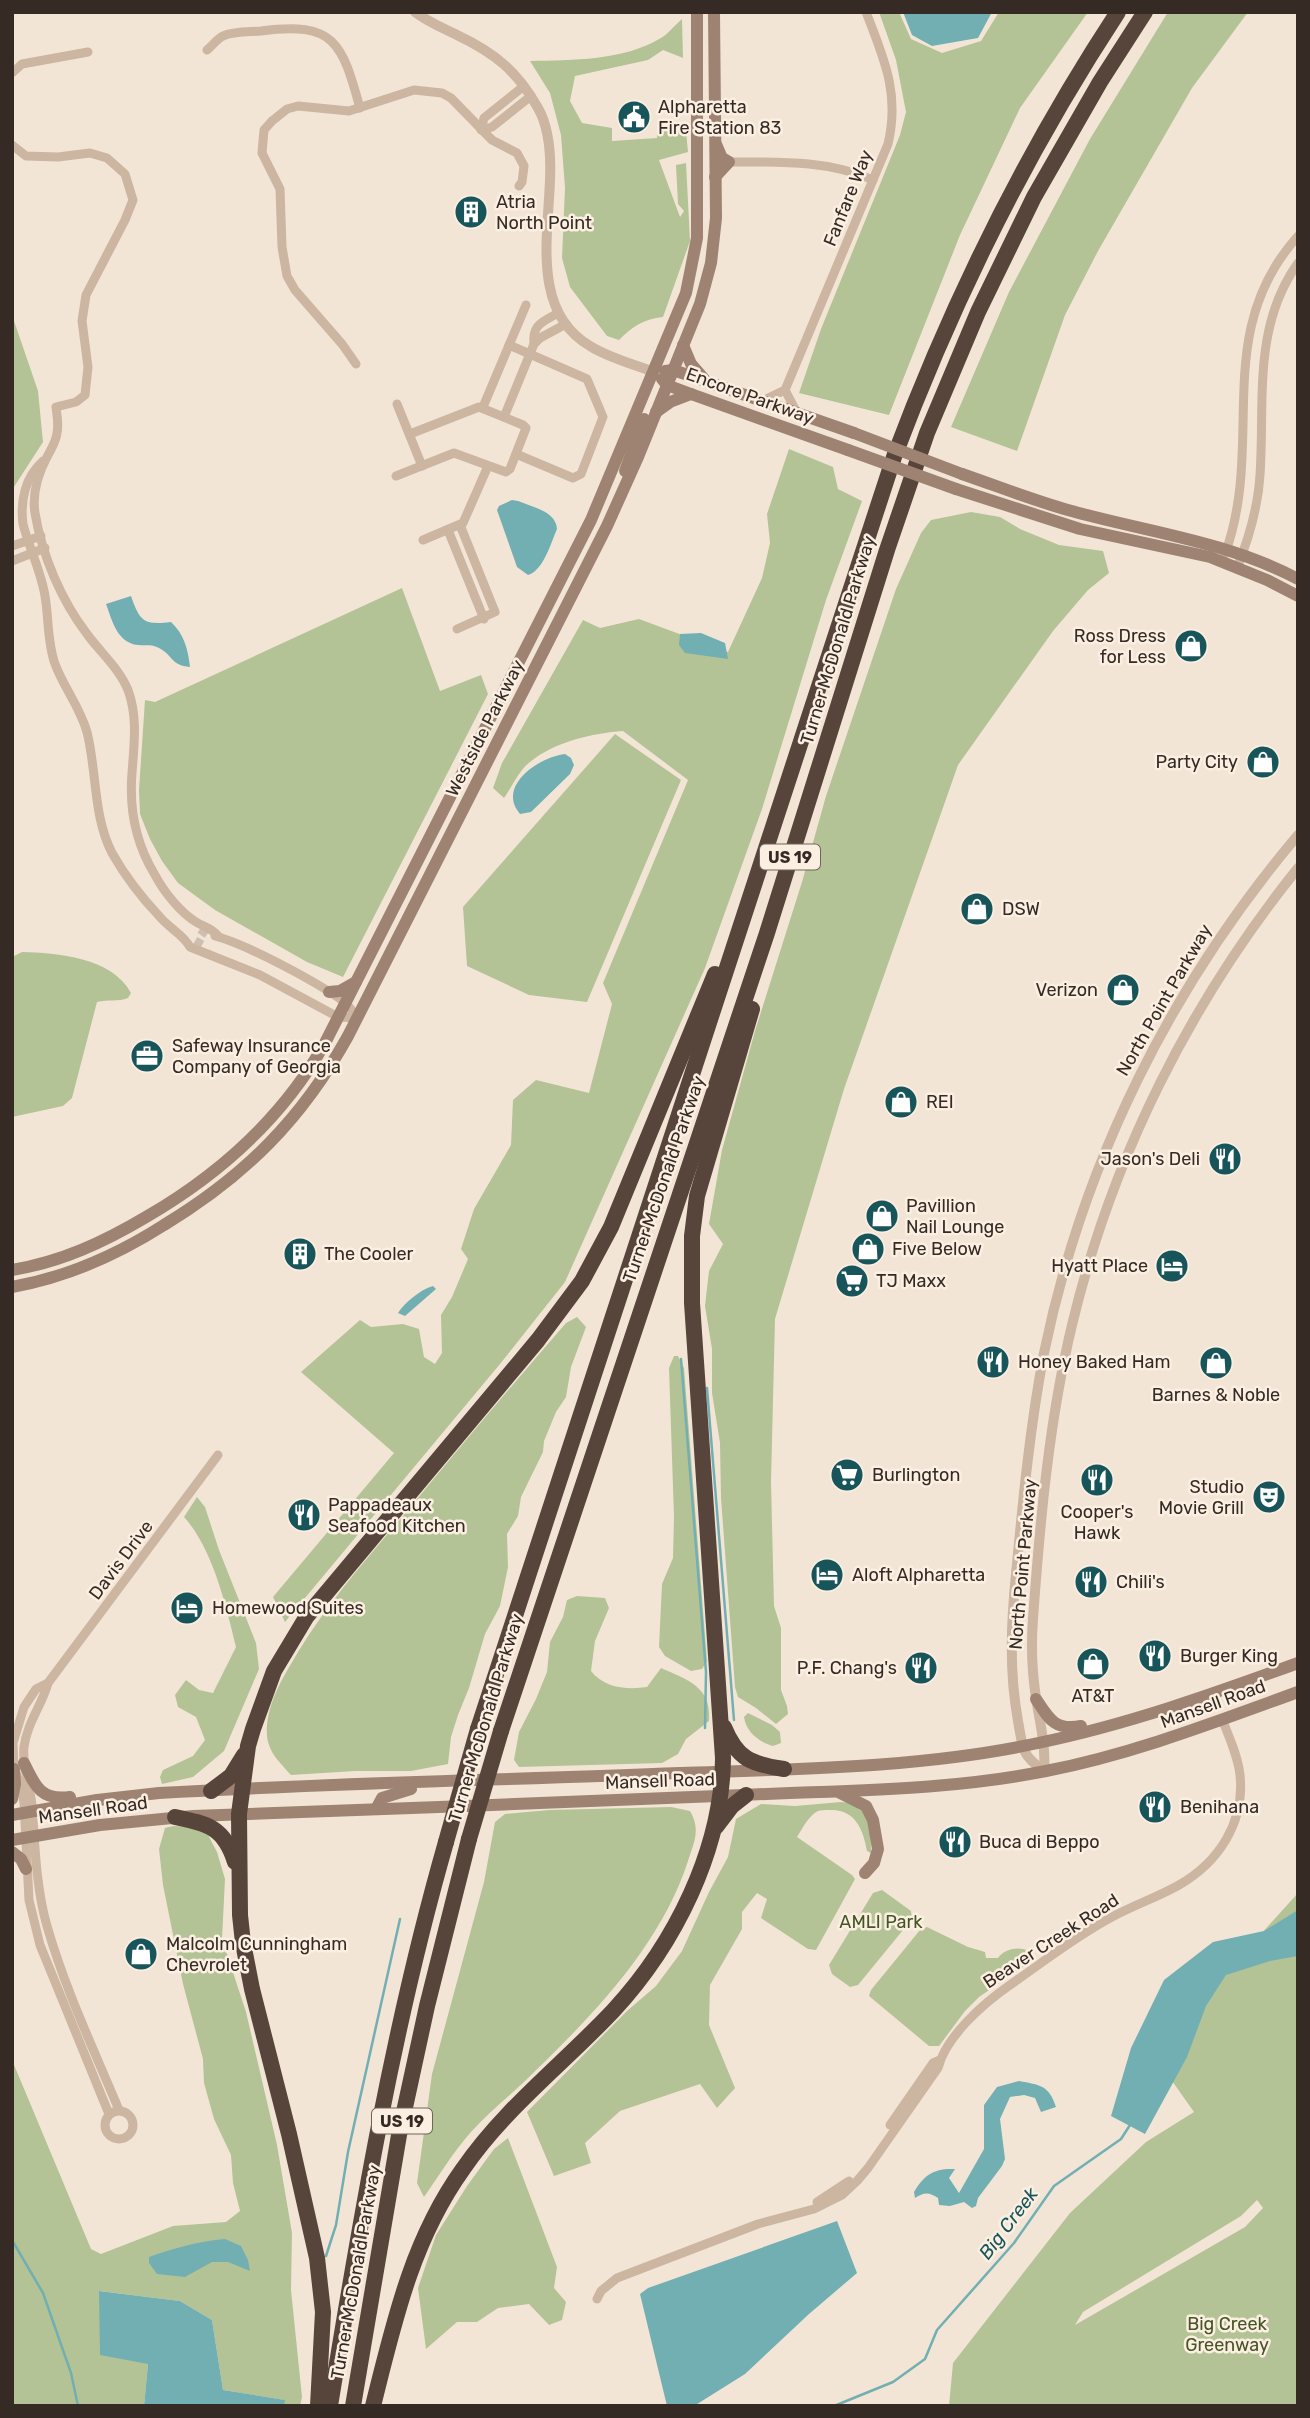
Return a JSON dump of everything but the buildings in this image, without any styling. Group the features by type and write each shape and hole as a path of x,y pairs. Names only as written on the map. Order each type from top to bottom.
{"highway":[{"name":"Turner McDonald Parkway","path":"330,2406 380,2118 414,1967 478,1729 878,504 931,362 976,263 1014,186 1058,107 1118,12"},
{"name":"Turner McDonald Parkway","path":"353,2406 406,2102 469,1839 501,1731 766,933 899,512 943,394 984,299 1034,197 1100,82 1145,12"},
{"path":"318,2406 323,2312 317,2258 247,1967 240,1915 239,1814 248,1746 274,1671 307,1616 538,1340 593,1262 619,1208 704,999 741,922"},
{"path":"373,2406 409,2273 424,2235 443,2200 462,2169 493,2129 611,2012 640,1977 668,1936 686,1903 713,1832 723,1772 692,1303 692,1236 701,1177 754,1003 766,933"},
{"path":"720,1718 731,1742 744,1757 760,1766 784,1769"},
{"path":"211,1791 231,1776 248,1746"},
{"path":"713,1832 726,1812 746,1795"},
{"path":"175,1817 204,1823 218,1831 229,1845 240,1874"}],"main road":[{"name":"Westside Parkway","path":"12,1270 59,1259 91,1247 205,1180 243,1149 282,1107 317,1058 591,520 685,293 697,238 696,12"},
{"name":"Westside Parkway","path":"12,1287 60,1276 97,1262 140,1240 213,1194 252,1162 292,1119 329,1068 357,1018 622,494 700,304 711,263 716,218 714,12"},
{"path":"715,136 722,158 729,162 715,177"},
{"path":"684,345 691,364 707,382"},
{"path":"622,494 628,457 655,392 654,372 673,370"},
{"name":"Encore Parkway","path":"673,370 1067,510 1227,549 1298,579"},
{"name":"Encore Parkway","path":"654,372 667,384 691,394 956,489 1080,528 1222,562 1298,596"},
{"path":"656,412 670,402 691,394"},
{"path":"328,992 340,991 356,982"},
{"name":"Mansell Road","path":"23,1813 118,1797 211,1791 723,1772 911,1761 1023,1746 1113,1725 1298,1663"},
{"name":"Mansell Road","path":"24,1838 100,1825 175,1817 837,1792 951,1785 1044,1771 1132,1750 1298,1692"},
{"path":"1036,1699 1047,1716 1064,1728 1113,1725"},
{"path":"19,1766 38,1788 52,1798 100,1793 118,1797"},
{"path":"12,1799 19,1766"},
{"path":"376,1809 378,1803 389,1794 435,1782"},
{"path":"837,1792 866,1806 873,1820 878,1849 874,1863 865,1873"},
{"path":"12,1852 21,1859 26,1870"}],"street":[{"name":"Encore Parkway","path":"415,12 499,58 531,96 540,111 550,148 547,269 553,304 575,336 589,346 654,372"},
{"name":"Fanfare Way","path":"785,390 888,144 893,103 886,66 866,12"},
{"path":"207,50 224,35 284,28 314,30 334,42 342,53 349,67 360,108"},
{"path":"12,73 22,64 88,52"},
{"path":"481,130 484,118 524,86"},
{"path":"356,364 295,290 287,276 282,247 280,189 262,153 264,130 272,121 287,109 310,106 340,111 360,108 414,90 431,90 451,98 481,130 499,145 517,153 524,174 519,186"},
{"path":"481,130 492,127 531,96"},
{"path":"503,103 512,111"},
{"path":"12,145 26,156 58,157 90,153 107,158 125,173 133,200 86,295 82,321 88,367 86,395 76,402 55,407 58,430 38,481 34,501 45,548 74,615 118,672 128,691 135,726 132,810 142,851 162,887 199,927 214,931 214,936 271,961 328,992 345,1003 357,1018"},
{"path":"729,162 783,162 835,167 873,180"},
{"path":"1222,562 1241,492 1244,365 1249,330 1267,279 1275,264 1298,236"},
{"path":"1237,568 1255,513 1259,485 1262,366 1266,333 1276,302 1298,263"},
{"path":"483,407 526,305"},
{"path":"505,416 534,344 535,328 558,313"},
{"path":"534,344 566,324"},
{"path":"509,345 587,379 603,420 578,477 573,478 516,454"},
{"path":"760,401 785,390 798,414"},
{"path":"397,404 422,466"},
{"path":"396,476 456,453 503,472 508,471 526,428 505,416 479,407 410,434"},
{"path":"46,458 33,472 23,496 21,513 27,541 45,595 52,654 88,734 108,843 136,890 162,920 198,945 338,1017 357,1018"},
{"path":"423,540 460,525 465,520 488,466"},
{"path":"457,629 494,614 495,610 460,525"},
{"path":"448,530 484,619"},
{"path":"12,546 41,536"},
{"path":"12,561 45,548"},
{"name":"North Point Parkway","path":"1044,1771 1030,1759 1023,1746 1010,1652 1020,1528 1034,1409 1051,1323 1074,1238 1102,1160 1145,1064 1184,994 1231,920 1298,835"},
{"name":"North Point Parkway","path":"1044,1771 1044,1742 1036,1699 1032,1639 1051,1441 1065,1358 1086,1271 1113,1190 1154,1094 1197,1014 1249,933 1298,868"},
{"name":"Davis Drive","path":"19,1766 28,1727 48,1683 218,1455"},
{"path":"1020,1528 1042,1530"},
{"name":"Davis Drive","path":"24,1838 19,1766 13,1743 24,1707 36,1689 48,1683"},
{"name":"Beaver Creek Road","path":"597,2299 601,2291 617,2278 758,2224 814,2209 842,2195 857,2182 970,2018 989,2000 1097,1926 1176,1887 1202,1870 1223,1847 1235,1820 1241,1789 1237,1762 1222,1719"},
{"path":"17,1725 28,1727"},
{"path":"24,1838 30,1908 40,1945 109,2114"},
{"path":"24,1838 62,1969 118,2110"},
{"path":"118,2110 124,2111 132,2119 132,2130 126,2137 117,2139 108,2134 104,2124 109,2114 118,2110"}],"green space":[{"path":"879,12 899,12 911,39 942,53 981,41 999,12 1088,12 1020,108 960,235 889,415 799,393 821,329 900,135 906,112 896,60"},
{"path":"1168,12 1248,12 1192,88 1098,251 1065,315 1017,451 951,427 1009,292 1090,139"},
{"path":"682,19 683,58 663,50 648,60 575,76 570,101 582,123 612,128 612,141 657,138 659,123 685,122 688,152 659,160 680,217 684,211 678,204 676,165 686,163 690,241 663,317 639,324 619,340 607,336 570,287 562,258 565,188 561,135 550,93 530,61 597,58 630,51 661,38"},
{"path":"12,315 38,391 43,442 12,490"},
{"path":"789,449 833,467 838,489 862,501 826,600 762,809 705,968 565,1282 285,1622 273,1597 394,1453 301,1372 360,1320 371,1327 403,1324 419,1329 424,1357 435,1364 442,1353 441,1315 468,1259 461,1249 474,1209 511,1145 513,1100 536,1080 589,1093 612,1004 603,983 688,780 623,731 574,740 550,749 522,769 504,798 493,788 502,763 583,620 600,628 639,619 728,652 762,578 770,543 767,514"},
{"path":"971,512 1000,517 1020,529 1059,545 1103,551 1109,573 1088,590 1053,631 958,765 844,1089 775,1319 771,1482 774,1606 781,1628 781,1690 788,1714 776,1724 738,1697 735,1687 721,1498 720,1443 712,1393 712,1349 705,1306 709,1271 723,1244 709,1224 722,1150 755,1031 826,796 896,589 921,533 931,520"},
{"path":"402,588 440,691 481,675 488,694 343,977 307,962 215,910 178,883 162,861 140,814 145,700 155,702"},
{"path":"615,734 681,780 587,1002 529,995 467,966 463,907"},
{"path":"22,952 67,956 97,964 122,981 131,993 128,998 97,1002 72,1098 63,1106 12,1117 12,957"},
{"path":"577,1317 586,1327 571,1367 566,1397 556,1412 544,1441 543,1452 521,1497 518,1516 507,1534 508,1567 500,1606 485,1634 458,1715 451,1737 448,1764 411,1771 291,1775 270,1747 267,1725 274,1696 298,1652 364,1562 566,1323"},
{"path":"674,1356 678,1356 684,1368 707,1661 702,1669 691,1671 665,1656 659,1647 662,1584 673,1558 669,1368"},
{"path":"197,1497 205,1507 256,1643 259,1669 224,1751 193,1777 162,1784 160,1777 163,1770 193,1756 205,1740 196,1717 178,1707 175,1695 186,1680 199,1690 213,1693 236,1647 211,1561 184,1517"},
{"path":"577,1596 605,1598 609,1608 595,1641 591,1671 596,1677 616,1686 647,1687 661,1668 689,1681 702,1692 707,1700 709,1721 686,1739 678,1754 662,1763 519,1767 514,1760 519,1732 547,1672 550,1642 563,1617 567,1600"},
{"path":"748,1713 780,1732 781,1743 773,1746 754,1736 745,1722 744,1717"},
{"path":"852,1803 870,1816 871,1853 867,1851 856,1822 846,1813 839,1811 818,1811 797,1837 855,1879 816,1950 808,1949 761,1918 767,1899 757,1893 742,1912 742,1929 710,1985 709,2025 735,2088 717,2108 700,2084 620,2111 585,2143 591,2163 554,2176 527,2112 627,2011 656,1986 682,1951 728,1857 736,1819 761,1804 795,1806"},
{"path":"671,1807 690,1811 695,1824 695,1836 676,1893 660,1923 620,1980 597,2007 574,2033 471,2132 424,2197 417,2183 432,2074 484,1882 495,1822 505,1814 549,1810"},
{"path":"198,1827 207,1833 217,1852 225,1879 222,1939 246,2012 277,2145 292,2233 291,2290 302,2397 300,2406 284,2406 284,2400 223,2390 212,2320 180,2301 100,2291 148,2364 144,2406 12,2406 12,2060 91,2249 101,2254 173,2226 226,2222 240,2211 233,2183 231,2155 214,2119 204,2083 203,2059 183,1984 163,1885 159,1849 165,1828"},
{"name":"AMLI Park","path":"882,1890 911,1911 912,1919 858,1985 850,1987 832,1974 829,1965 873,1893"},
{"name":"Big Creek Greenway","path":"1298,1893 1298,2406 949,2406 953,2363 1070,2213 1146,2142 1194,2112 1153,2054","holes":["1257,2200 1263,2208 1245,2227 1075,2325 1083,2312 1241,2216"]},
{"path":"927,1927 968,1947 985,1952 986,1958 998,1958 1012,1949 1020,1949 1028,1951 1031,1959 979,1997 939,2046 929,2046 869,1996 920,1930"},
{"path":"508,2138 557,2267 554,2288 566,2302 562,2320 549,2325 529,2304 498,2308 477,2322 457,2322 426,2349 418,2288 436,2235 494,2149"}],"water":[{"path":"903,12 992,12 978,38 932,46 912,35"},
{"path":"512,500 548,514 556,523 557,529 542,562 528,575 517,567 497,510 499,506"},
{"path":"131,596 144,620 155,623 171,622 185,642 190,667 175,662 156,647 131,643 120,635 106,604"},
{"path":"701,633 725,643 728,659 685,653 679,645 680,634"},
{"path":"565,754 571,758 574,765 570,774 531,812 520,814 514,804 513,793 517,784 533,767"},
{"path":"433,1286 436,1289 405,1316 398,1313 413,1297"},
{"path":"1298,1910 1298,1956 1270,1961 1226,1975 1206,2006 1187,2057 1145,2134 1111,2116 1131,2048 1164,1980 1213,1942 1264,1931"},
{"path":"1019,2081 1043,2087 1056,2107 1041,2112 1035,2098 1024,2095 1010,2097 1000,2119 1005,2159 978,2198 976,2206 972,2208 964,2202 950,2206 939,2205 938,2198 929,2194 915,2198 914,2192 926,2177 935,2171 948,2169 955,2169 949,2178 959,2193 984,2149 984,2105 997,2087"},
{"path":"837,2221 857,2273 745,2374 694,2406 667,2406 640,2294 648,2288"},
{"path":"225,2239 241,2246 250,2271 228,2262 212,2262 185,2277 157,2274 149,2263 149,2257 168,2251"},
{"path":"99,2291 180,2301 212,2320 223,2390 285,2400 284,2406 144,2406 148,2364 100,2355"}],"waterway":[{"path":"681,1359 706,1672 705,1728"},
{"path":"707,1388 734,1720"},
{"path":"326,2256 336,2225 348,2152 400,1919"},
{"name":"Big Creek","path":"834,2406 893,2382 925,2359 937,2330 1014,2243 1054,2186 1121,2139 1130,2125"},
{"path":"12,2240 43,2293 71,2373 78,2406"}],"tunnel":[{"path":"200,929 210,936"},
{"path":"195,941 202,945"}],"place":[{"name":"Alpharetta Fire Station 83","path":"634,117"},
{"name":"Atria North Point","path":"471,212"},
{"name":"Ross Dress for Less","path":"1191,646"},
{"name":"Party City","path":"1263,762"},
{"name":"DSW","path":"977,909"},
{"name":"Verizon","path":"1123,990"},
{"name":"Safeway Insurance Company of Georgia","path":"147,1056"},
{"name":"REI","path":"901,1102"},
{"name":"Jason's Deli","path":"1225,1159"},
{"name":"Pavillion Nail Lounge","path":"882,1216"},
{"name":"Five Below","path":"868,1249"},
{"name":"The Cooler","path":"300,1254"},
{"name":"Hyatt Place","path":"1172,1266"},
{"name":"TJ Maxx","path":"852,1281"},
{"name":"Honey Baked Ham","path":"993,1362"},
{"name":"Barnes & Noble","path":"1216,1363"},
{"name":"Burlington","path":"847,1475"},
{"name":"Cooper's Hawk","path":"1097,1480"},
{"name":"Studio Movie Grill","path":"1269,1497"},
{"name":"Pappadeaux Seafood Kitchen","path":"304,1515"},
{"name":"Aloft Alpharetta","path":"827,1575"},
{"name":"Chili's","path":"1091,1582"},
{"name":"Homewood Suites","path":"187,1608"},
{"name":"Burger King","path":"1155,1656"},
{"name":"AT&T","path":"1093,1664"},
{"name":"P.F. Chang's","path":"921,1668"},
{"name":"Benihana","path":"1155,1807"},
{"name":"Buca di Beppo","path":"955,1842"},
{"name":"Malcolm Cunningham Chevrolet","path":"141,1954"}]}
